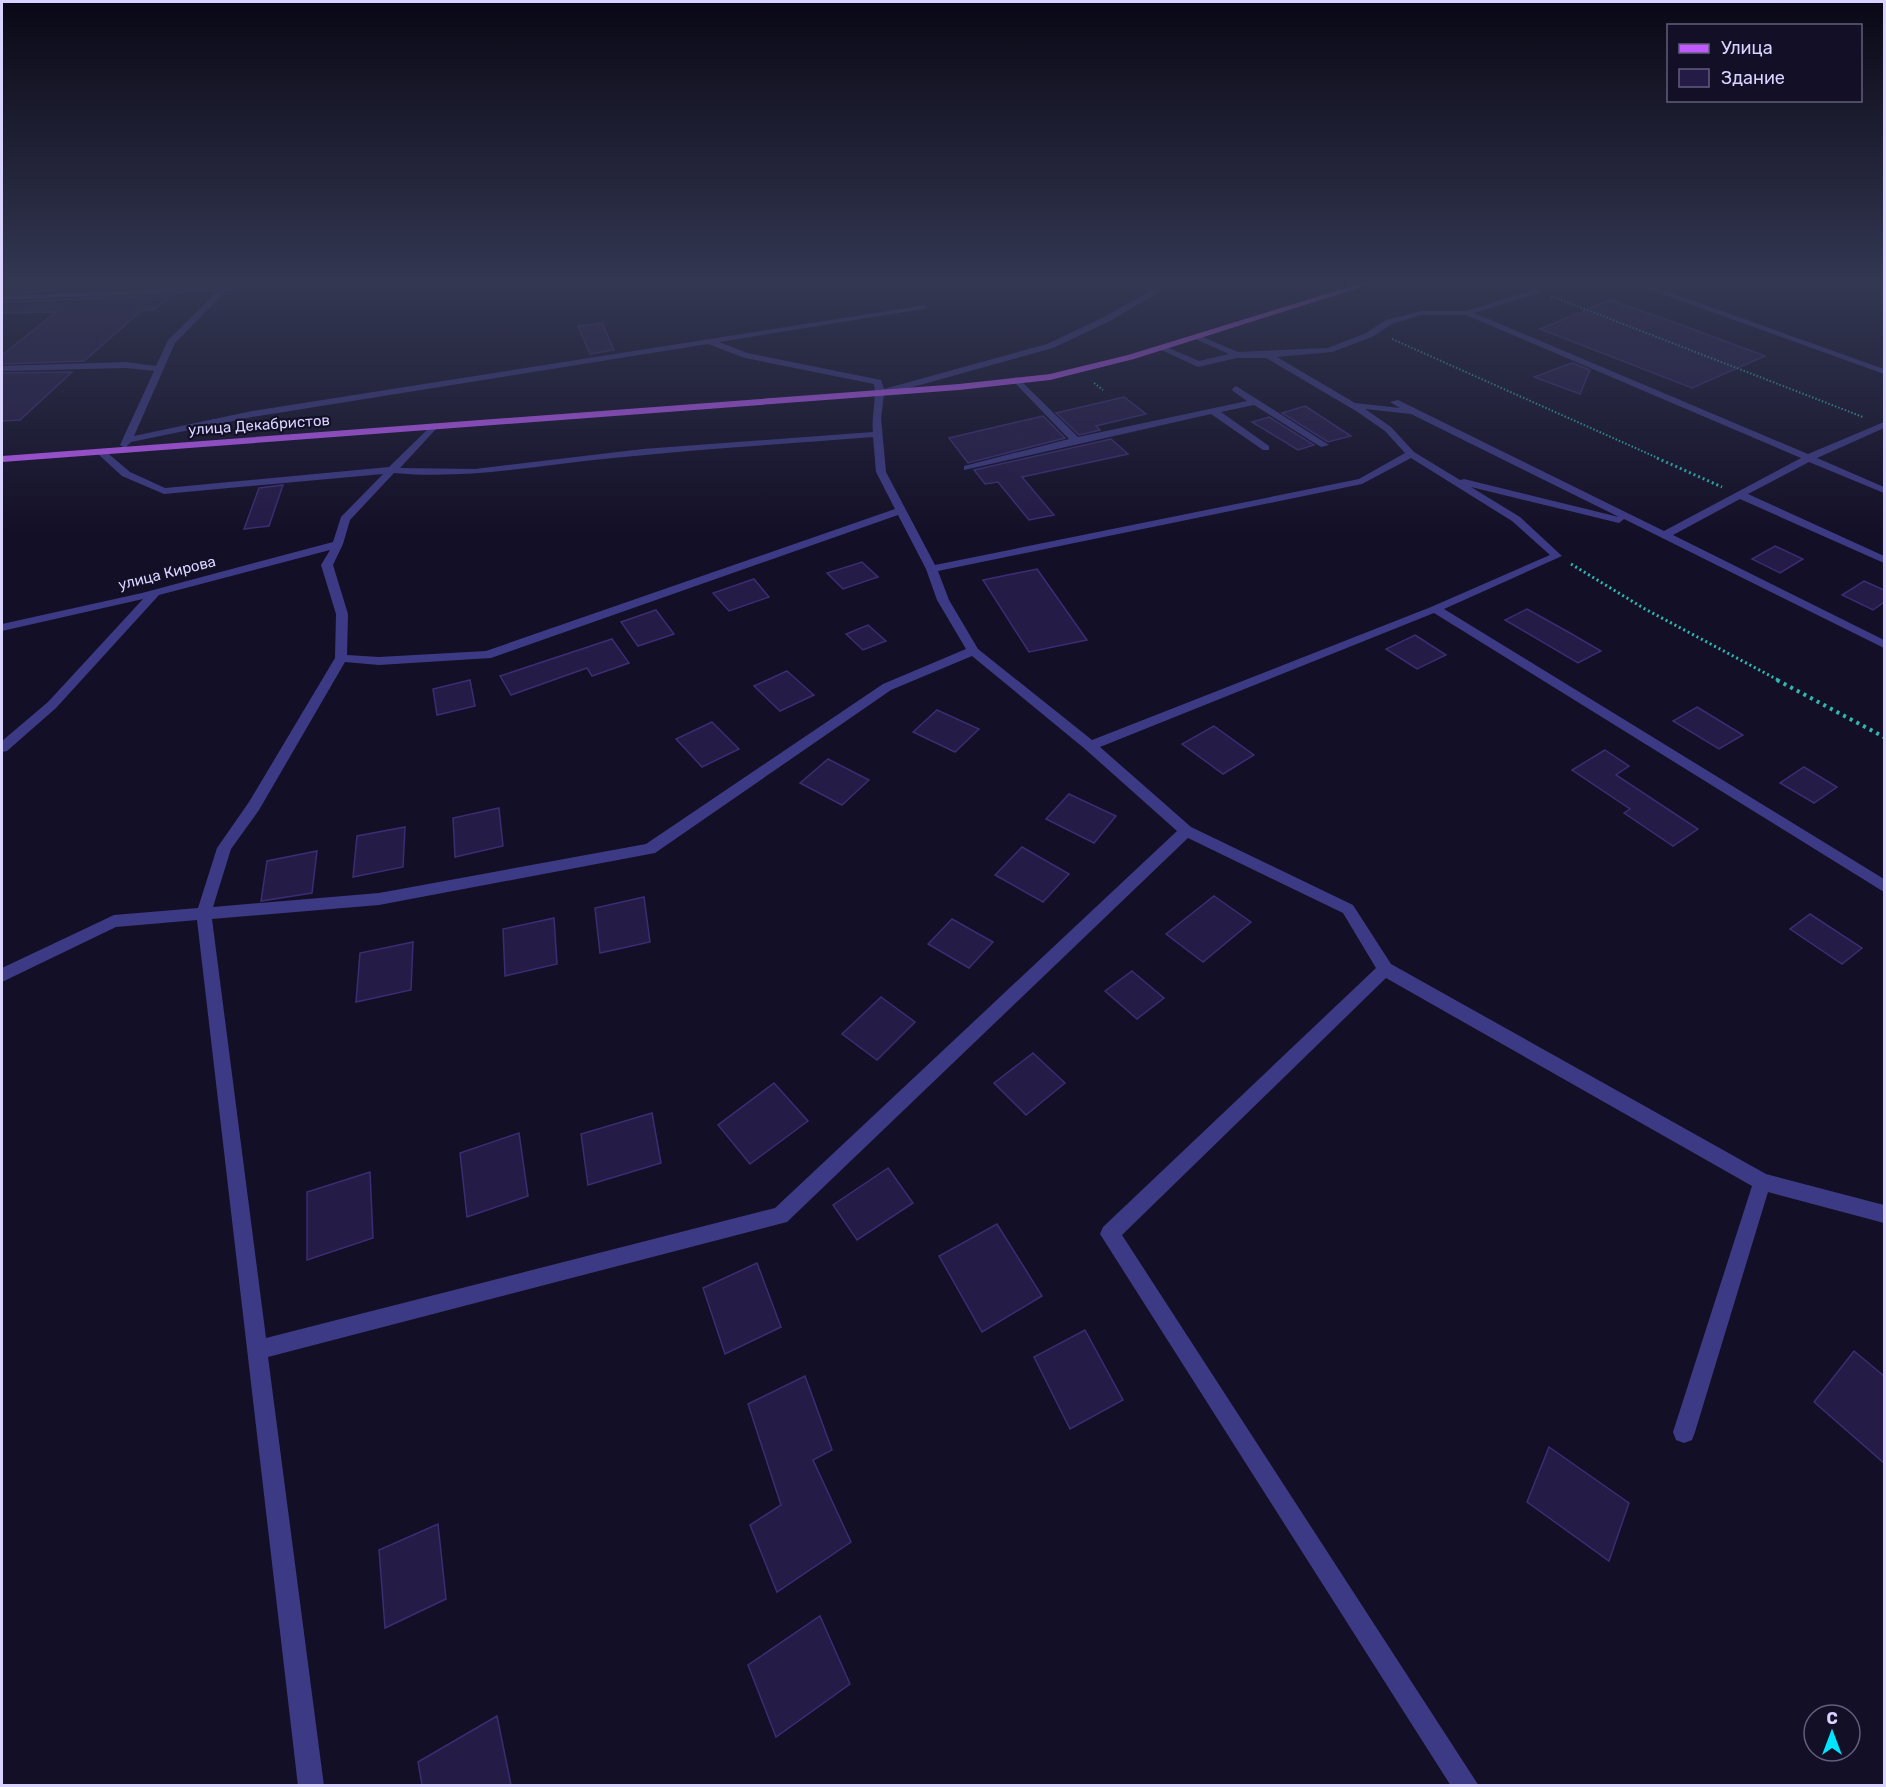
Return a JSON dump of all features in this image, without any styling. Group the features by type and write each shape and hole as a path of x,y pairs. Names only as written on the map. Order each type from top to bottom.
{"main road":[{"name":"улица Декабристов","path":"2,459 880,393 1050,376 1084,367"}],"street":[{"path":"2,369 52,367"},
{"path":"123,450 158,369 145,367"},
{"path":"127,440 252,414 544,367"},
{"path":"806,367 878,382 880,393 876,418 881,472 932,569 943,600 973,651 1012,685 1090,746 1186,831 1348,909 1385,969 1762,1182 1884,1214"},
{"path":"880,393 973,367"},
{"path":"1090,746 1435,609 1557,556 1516,519 1410,454 1388,429 1289,367"},
{"path":"1595,367 1884,490"},
{"path":"1017,380 1076,440"},
{"path":"1236,389 1324,445"},
{"path":"967,468 1076,440 1255,402"},
{"path":"1395,402 1884,644"},
{"path":"1351,404 1417,413"},
{"path":"1213,411 1266,448"},
{"path":"1450,478 1614,519 1665,535 1808,458 1884,425"},
{"path":"311,1785 204,912 224,848 254,806 341,658 342,614 327,565 338,544 345,519 434,426"},
{"path":"101,452 126,474 164,491 393,470 428,474 471,474 610,455 878,434"},
{"path":"932,569 1362,481 1410,454"},
{"path":"1741,495 1884,560"},
{"path":"341,658 379,661 487,655 900,511"},
{"name":"улица Кирова","path":"2,627 156,592 338,544"},
{"path":"2,748 52,705 156,592"},
{"path":"1435,609 1884,886"},
{"path":"2,975 114,921 379,899 650,849 887,687 973,651"},
{"path":"257,1350 780,1216 1186,831"},
{"path":"1385,969 1110,1234 1466,1785"},
{"path":"1684,1432 1762,1182"}],"path":[{"path":"1456,367 1741,495"},
{"path":"1734,367 1884,425"},
{"path":"1557,556 1645,609 1884,737"}],"building":[{"path":"1560,367 1583,367 1590,370 1580,394 1534,377"},
{"path":"1639,367 1739,367 1692,388"},
{"path":"72,372 20,420 2,421 2,373"},
{"path":"1124,397 1146,414 1096,426 1100,430 1079,435 1056,413"},
{"path":"1305,406 1351,436 1328,442 1282,413"},
{"path":"1043,416 1065,438 968,463 949,438"},
{"path":"1269,417 1314,445 1298,450 1252,422"},
{"path":"1111,439 1128,454 1022,477 1054,515 1029,520 998,482 985,484 974,470"},
{"path":"283,485 269,526 244,529 259,488"},
{"path":"1775,546 1803,559 1780,573 1752,559"},
{"path":"862,562 878,577 843,589 827,573"},
{"path":"1037,569 1087,640 1029,652 983,580"},
{"path":"754,579 769,597 729,611 713,593"},
{"path":"1864,581 1884,590 1884,602 1873,610 1842,595"},
{"path":"1527,609 1601,651 1578,663 1505,620"},
{"path":"656,610 674,634 638,646 621,622"},
{"path":"868,625 886,641 863,650 846,634"},
{"path":"1415,635 1446,655 1417,669 1386,649"},
{"path":"612,639 629,663 592,676 587,668 511,695 500,676"},
{"path":"787,671 814,695 780,711 754,686"},
{"path":"470,680 475,706 437,715 433,689"},
{"path":"1697,707 1743,735 1719,749 1673,721"},
{"path":"937,710 979,729 955,752 913,732"},
{"path":"712,722 739,749 702,767 676,739"},
{"path":"1214,726 1254,755 1223,774 1182,744"},
{"path":"1605,750 1629,766 1616,775 1698,829 1673,846 1624,813 1630,809 1572,770"},
{"path":"828,759 869,780 842,805 800,783"},
{"path":"1804,767 1837,787 1814,803 1780,783"},
{"path":"1069,794 1116,816 1094,843 1046,819"},
{"path":"499,808 503,846 455,857 453,818"},
{"path":"405,827 403,867 353,877 357,836"},
{"path":"1022,847 1069,874 1043,902 995,875"},
{"path":"317,851 312,893 261,901 267,861"},
{"path":"1214,896 1251,922 1203,962 1166,934"},
{"path":"644,897 650,942 600,953 595,908"},
{"path":"1810,914 1862,948 1842,964 1790,929"},
{"path":"554,918 557,964 505,976 503,929"},
{"path":"952,919 993,942 969,968 928,944"},
{"path":"413,942 411,990 356,1002 360,953"},
{"path":"1132,971 1164,998 1137,1019 1105,991"},
{"path":"881,997 915,1022 877,1060 842,1034"},
{"path":"1033,1053 1065,1083 1026,1115 994,1083"},
{"path":"774,1083 808,1121 750,1164 718,1125"},
{"path":"652,1113 661,1163 588,1185 581,1134"},
{"path":"519,1133 528,1196 467,1217 460,1153"},
{"path":"888,1168 913,1203 857,1240 833,1205"},
{"path":"370,1172 373,1238 307,1260 307,1192"},
{"path":"997,1224 1042,1296 982,1332 939,1256"},
{"path":"757,1263 781,1327 725,1354 703,1288"},
{"path":"1085,1330 1123,1400 1070,1429 1034,1357"},
{"path":"1854,1351 1884,1376 1884,1463 1814,1402"},
{"path":"805,1376 832,1450 813,1460 851,1542 777,1592 750,1525 781,1505 748,1404"},
{"path":"1549,1447 1629,1503 1609,1561 1527,1502"},
{"path":"438,1524 446,1599 385,1628 379,1550"},
{"path":"820,1616 850,1684 776,1737 748,1665"},
{"path":"497,1716 511,1785 422,1785 418,1762"}]}
